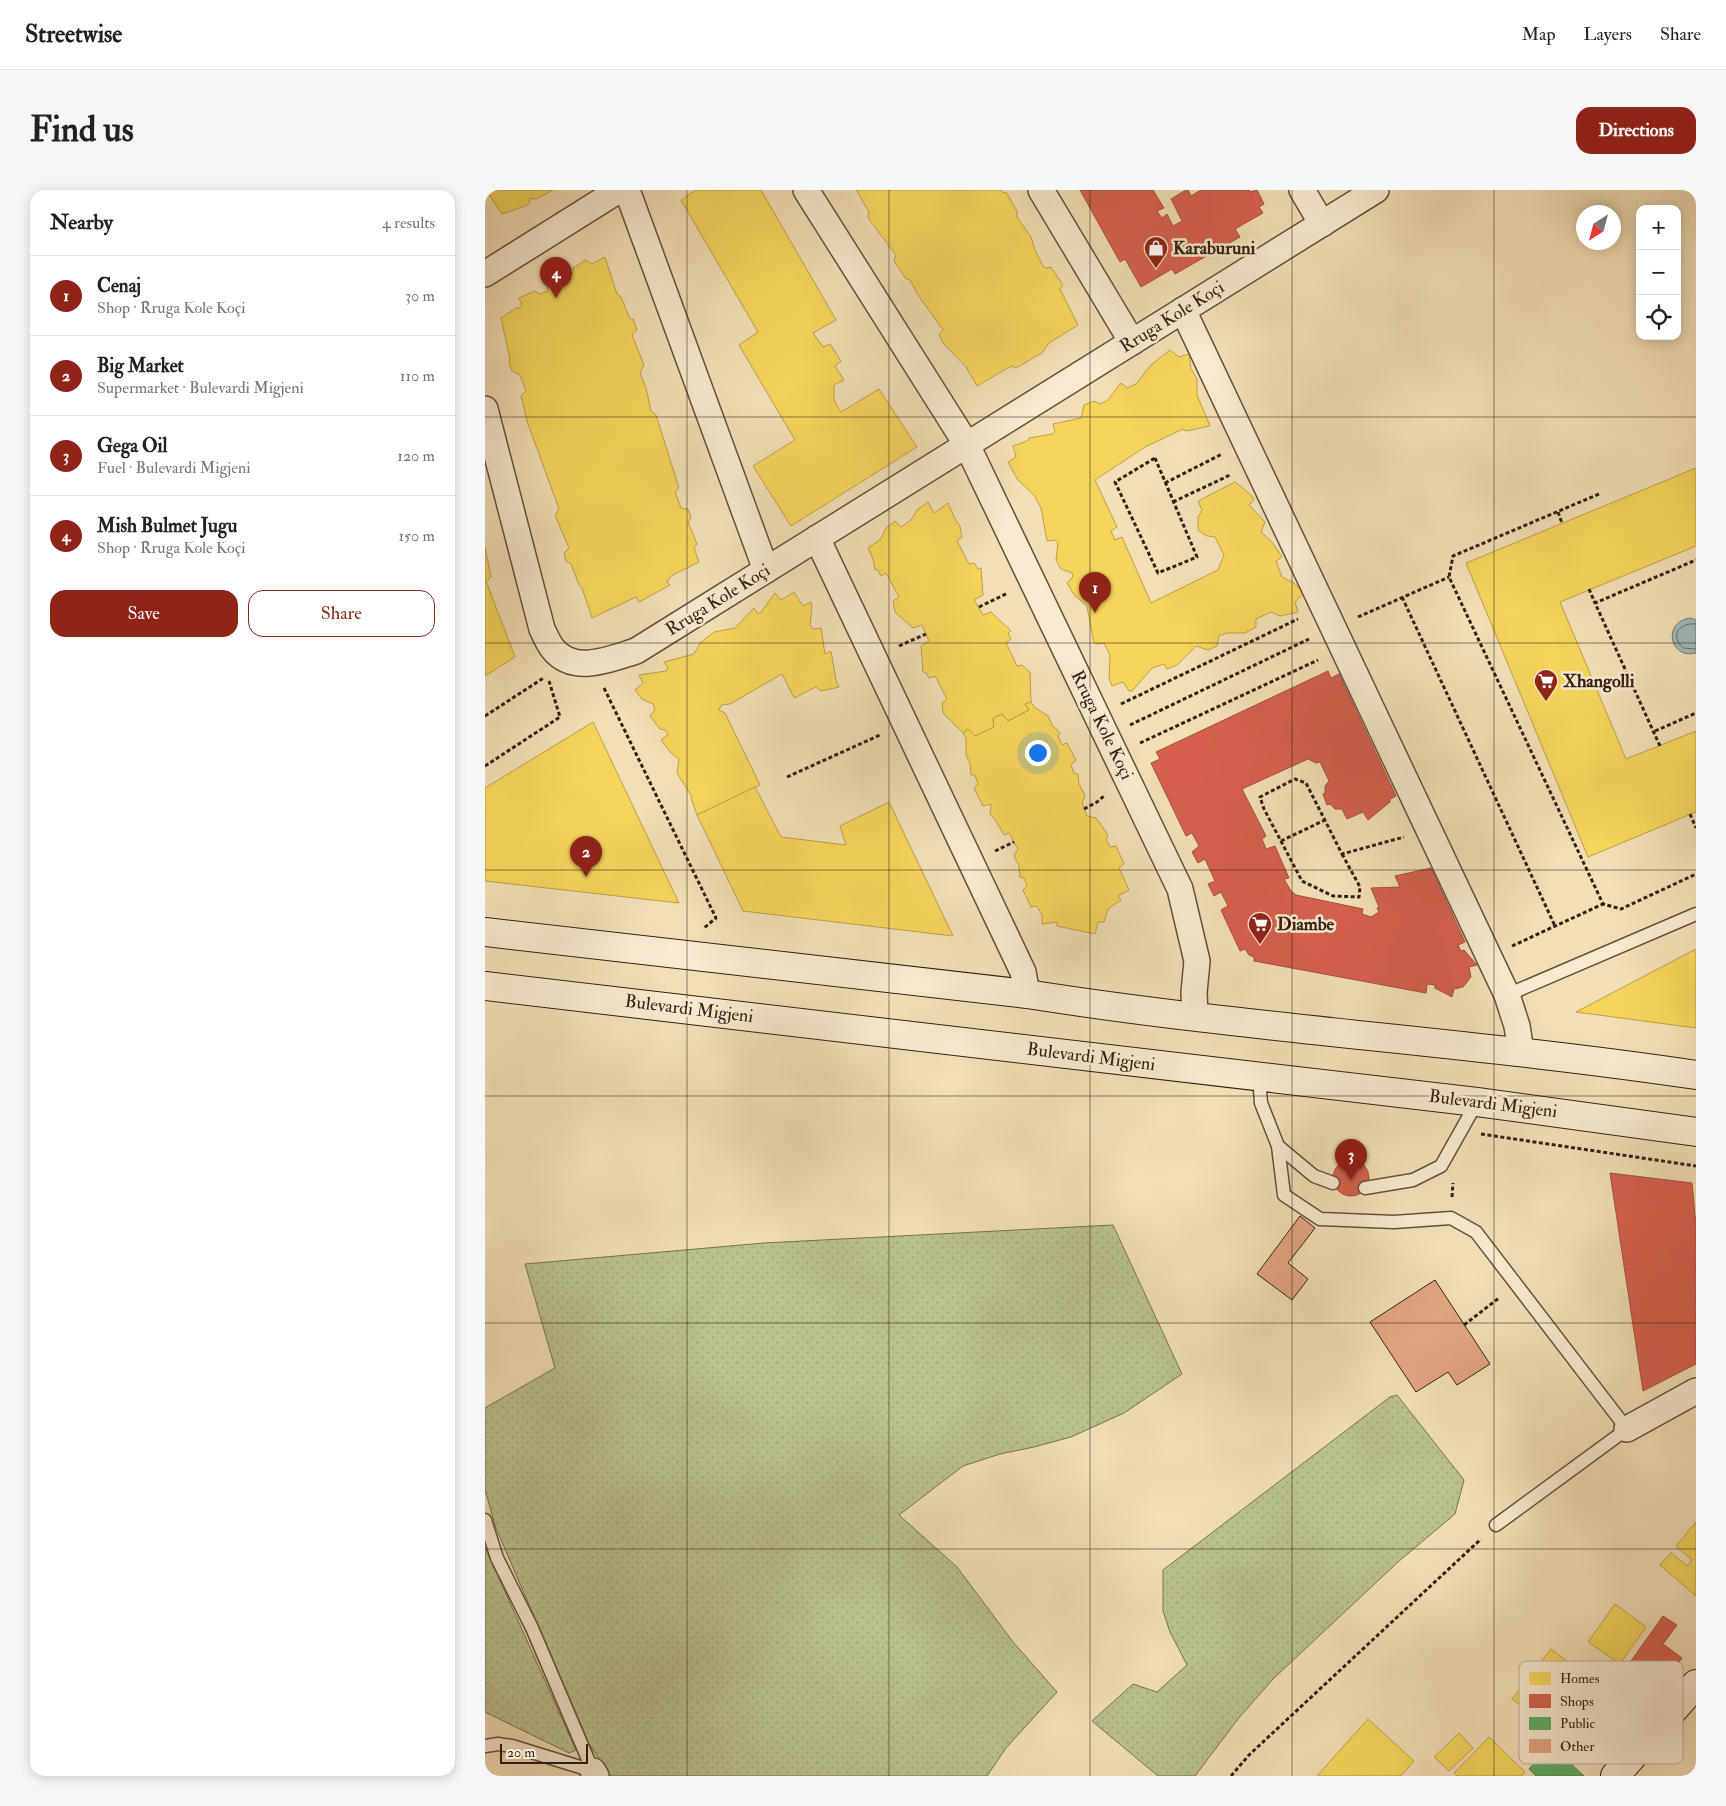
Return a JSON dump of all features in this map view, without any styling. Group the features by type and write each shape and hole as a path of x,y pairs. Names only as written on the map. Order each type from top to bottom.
{"main road":[{"path":"485,932 1027,994 1195,1016 1521,1052 1696,1075"},
{"name":"Bulevardi Migjeni","path":"485,986 1477,1102 1696,1132"},
{"path":"1683,1699 1696,1684"},
{"path":"1615,1776 1626,1764"}],"street":[{"path":"485,274 619,190"},
{"path":"627,190 766,570"},
{"name":"Rruga Kole Koçi","path":"806,190 967,445 1180,889 1197,961 1194,993 1195,1016"},
{"path":"1041,190 1132,342"},
{"path":"1302,190 1322,224"},
{"name":"Rruga Kole Koçi","path":"485,409 541,629 553,649 562,658 577,664 592,663 636,652 1376,190"},
{"path":"1183,310 1507,995 1517,1026 1521,1052"},
{"path":"817,538 1023,972 1027,994"},
{"path":"1627,1429 1696,1391"}],"lane":[{"path":"1507,995 1696,914"},
{"path":"1259,1076 1261,1103 1278,1146 1284,1196 1320,1219 1394,1222 1451,1218 1476,1232 1627,1429 1496,1525"},
{"path":"1365,1188 1413,1180 1441,1166 1477,1102"},
{"path":"1278,1146 1314,1176 1333,1183"},
{"path":"485,1520 497,1558 532,1628 594,1773"},
{"path":"485,1746 498,1744 512,1746 594,1773"}],"path":[{"path":"1165,483 1250,452"},
{"path":"1173,502 1250,452"},
{"path":"1155,458 1173,502 1197,557 1158,573 1115,482 1155,458"},
{"path":"1599,494 1453,556 1449,577 1603,904"},
{"path":"1558,512 1562,523"},
{"path":"1595,603 1696,560"},
{"path":"1107,735 1333,628 1449,577"},
{"path":"1589,590 1660,746"},
{"path":"1402,598 1555,926"},
{"path":"979,607 995,600"},
{"path":"1107,735 1333,628"},
{"path":"1107,735 1333,628"},
{"path":"910,642 926,634"},
{"path":"592,663 715,918"},
{"path":"485,716 547,676 560,717 485,766"},
{"path":"1655,732 1696,713"},
{"path":"787,777 905,723"},
{"path":"1295,778 1306,783 1360,887 1359,897 1333,896 1302,881 1281,841 1260,798 1295,778"},
{"path":"1690,814 1696,828"},
{"path":"1281,841 1325,820"},
{"path":"1342,854 1429,830"},
{"path":"997,850 1014,842"},
{"path":"1489,957 1603,904 1621,909 1696,874"},
{"path":"1452,1198 1453,1180"},
{"path":"1464,1325 1516,1285"},
{"path":"1231,1776 1249,1754 1496,1525"}],"green space":[{"path":"1113,1225 1182,1374 1124,1413 1071,1437 1000,1454 963,1466 899,1515 957,1567 1013,1642 1057,1692 1006,1748 987,1776 611,1776 589,1744 496,1528 485,1490 485,1408 555,1368 525,1264 764,1243"},
{"path":"1397,1395 1464,1480 1455,1514 1398,1562 1273,1679 1238,1719 1195,1776 1158,1776 1092,1721 1133,1684 1157,1692 1187,1665 1170,1632 1163,1611 1163,1570 1390,1397"},
{"path":"485,1547 576,1750 569,1753 485,1712"}],"water":[{"path":"1691,618 1696,620 1696,653 1687,654 1675,646 1673,632 1682,621"}],"building: Homes":[{"path":"486,190 553,190 536,199 530,198 529,204 525,206 502,214"},
{"path":"696,190 761,190 836,320 813,333 823,347 830,344 841,361 835,366 844,380 834,385 834,400 841,412 879,389 917,447 791,526 753,466 795,440 739,345 758,332 681,200"},
{"path":"856,190 1001,190 1003,193 1006,192 1017,211 1017,217 1031,237 1043,266 1046,268 1051,267 1063,285 1060,289 1078,325 1049,343 1042,353 1016,368 1011,366 977,386 966,367 943,343 939,335 943,330 918,295 910,280 906,279 894,261 896,255 868,218 869,212"},
{"path":"605,257 617,294 621,297 637,330 632,335 644,365 640,373 646,388 651,411 656,415 679,488 675,492 681,508 688,509 691,518 688,522 697,544 694,548 699,562 671,576 667,582 670,585 639,602 636,597 592,618 582,588 571,564 566,561 564,553 569,548 555,515 559,509 527,421 521,396 526,391 520,375 512,371 509,362 510,359 501,318 516,308 520,308 522,305 519,298 535,291 540,294 548,291 547,282 560,275 566,280 574,272 573,268 586,260 592,264"},
{"path":"1170,350 1179,357 1189,354 1191,369 1197,379 1197,395 1210,426 1186,431 1183,429 1145,447 1095,480 1117,527 1111,531 1115,540 1122,537 1151,603 1218,570 1224,555 1215,537 1207,536 1198,530 1198,517 1202,510 1198,501 1235,482 1251,495 1254,500 1249,505 1265,522 1261,532 1272,542 1282,557 1276,561 1282,577 1294,583 1303,594 1295,602 1298,612 1280,616 1271,612 1256,619 1256,627 1245,633 1227,633 1219,636 1217,646 1208,650 1196,646 1177,665 1167,669 1164,664 1152,668 1132,691 1129,691 1123,682 1112,686 1109,678 1110,655 1104,643 1094,643 1087,606 1075,596 1067,583 1073,577 1072,573 1061,569 1056,560 1058,543 1055,540 1047,541 1041,508 1034,495 1018,480 1008,462 1016,457 1013,446 1027,441 1029,438 1053,434 1055,431 1053,424 1081,418 1084,405 1094,401 1099,404 1107,401 1121,383 1127,388 1136,384 1151,365"},
{"path":"1696,468 1696,546 1560,602 1626,759 1696,731 1696,812 1588,857 1466,563"},
{"path":"928,502 934,513 948,503 960,526 962,537 957,541 969,564 974,563 978,569 981,568 983,595 974,600 983,615 991,612 1011,631 1008,633 1011,639 1006,643 1017,666 1022,665 1030,672 1031,702 1025,704 1029,710 1008,721 1002,714 993,718 994,727 975,736 968,729 963,733 943,713 942,703 947,699 935,676 929,678 923,672 921,646 929,641 922,625 913,628 895,612 893,601 899,597 886,573 881,576 877,569 875,570 868,548 881,539 886,528 895,521 901,527 911,520 917,510"},
{"path":"485,547 491,577 486,581 515,657 485,676"},
{"path":"794,592 803,606 811,602 810,625 813,629 821,628 825,654 831,651 839,687 821,691 816,687 794,698 782,674 730,704 721,705 719,710 725,713 760,785 697,815 692,797 677,773 679,759 671,753 661,740 668,735 665,730 660,729 650,716 655,710 653,704 642,699 635,690 643,683 639,675 666,671 668,668 664,662 694,654 700,643 714,632 735,628 754,608 758,614 761,612 775,593 781,600"},
{"path":"1031,702 1034,707 1048,716 1052,725 1060,733 1058,736 1062,745 1067,743 1076,760 1071,765 1074,773 1078,774 1079,784 1085,795 1082,803 1087,816 1096,818 1108,835 1106,839 1110,847 1116,846 1124,864 1119,868 1129,890 1118,896 1121,900 1108,909 1104,922 1098,922 1095,934 1057,926 1057,922 1042,924 1042,915 1037,906 1031,907 1023,890 1027,886 1024,878 1020,877 1019,866 1014,856 1018,849 1009,833 1004,835 990,814 991,804 983,806 974,788 978,784 975,775 971,775 970,763 966,755 966,738 963,733 968,729 975,736 994,727 993,718 1002,714 1008,721 1029,710 1025,704"},
{"path":"593,722 679,903 485,881 485,788"},
{"path":"755,787 781,837 846,845 840,826 889,802 953,936 743,911 697,815"},
{"path":"1696,950 1696,1028 1576,1012"},
{"path":"1696,1522 1696,1596 1660,1565 1671,1553 1687,1566 1692,1560 1676,1546"},
{"path":"1615,1604 1646,1627 1622,1661 1616,1661 1588,1642"},
{"path":"1551,1649 1567,1661 1542,1661"},
{"path":"1519,1690 1519,1704 1512,1699"},
{"path":"1368,1719 1414,1761 1401,1776 1317,1776"},
{"path":"1459,1733 1473,1748 1449,1771 1434,1757"},
{"path":"1489,1737 1525,1772 1522,1776 1457,1776 1454,1773"}],"building: Shops":[{"path":"1080,190 1153,190 1164,208 1157,211 1162,218 1167,214 1173,226 1182,221 1171,199 1186,190 1188,190 1191,196 1201,190 1249,190 1250,192 1257,190 1264,204 1259,207 1263,213 1235,229 1240,237 1175,274 1172,269 1141,287 1125,259 1120,262"},
{"path":"1328,671 1331,678 1339,674 1396,796 1390,799 1390,802 1368,820 1363,812 1347,819 1342,809 1335,809 1330,804 1327,805 1323,794 1325,793 1325,786 1329,781 1320,762 1316,763 1308,759 1242,789 1266,836 1262,839 1266,849 1275,846 1289,878 1284,879 1291,891 1296,895 1363,909 1362,914 1371,917 1379,912 1377,908 1379,907 1371,888 1400,887 1395,876 1431,868 1465,942 1458,945 1461,951 1464,950 1477,965 1469,967 1471,977 1463,987 1454,989 1452,997 1435,988 1435,985 1427,984 1426,993 1254,961 1254,957 1249,955 1245,949 1240,951 1221,910 1228,906 1221,892 1214,896 1208,884 1215,881 1205,859 1198,863 1192,852 1199,846 1192,833 1186,836 1151,763 1160,759 1156,752"},
{"path":"1351,1160 1363,1166 1369,1178 1363,1190 1351,1196 1339,1190 1333,1178 1339,1166"},
{"path":"1610,1173 1692,1183 1696,1226 1696,1364 1643,1391"},
{"path":"1663,1616 1677,1625 1663,1644 1682,1658 1680,1661 1631,1661"}],"building: Public":[{"path":"1534,1764 1571,1764 1584,1776 1536,1776 1529,1769"}],"building: Other":[{"path":"1300,1216 1315,1228 1288,1263 1308,1279 1292,1300 1257,1274"},
{"path":"1435,1280 1490,1364 1457,1385 1448,1372 1416,1392 1370,1322"}],"place":[{"name":"Karaburuni","path":"1156,269"},
{"name":"Mish Bulmet Jugu","path":"556,298"},
{"name":"Cenaj","path":"1095,613"},
{"name":"Xhangolli","path":"1546,702"},
{"name":"Big Market","path":"586,877"},
{"name":"Diambe","path":"1260,945"},
{"name":"Gega Oil","path":"1351,1180"}]}
